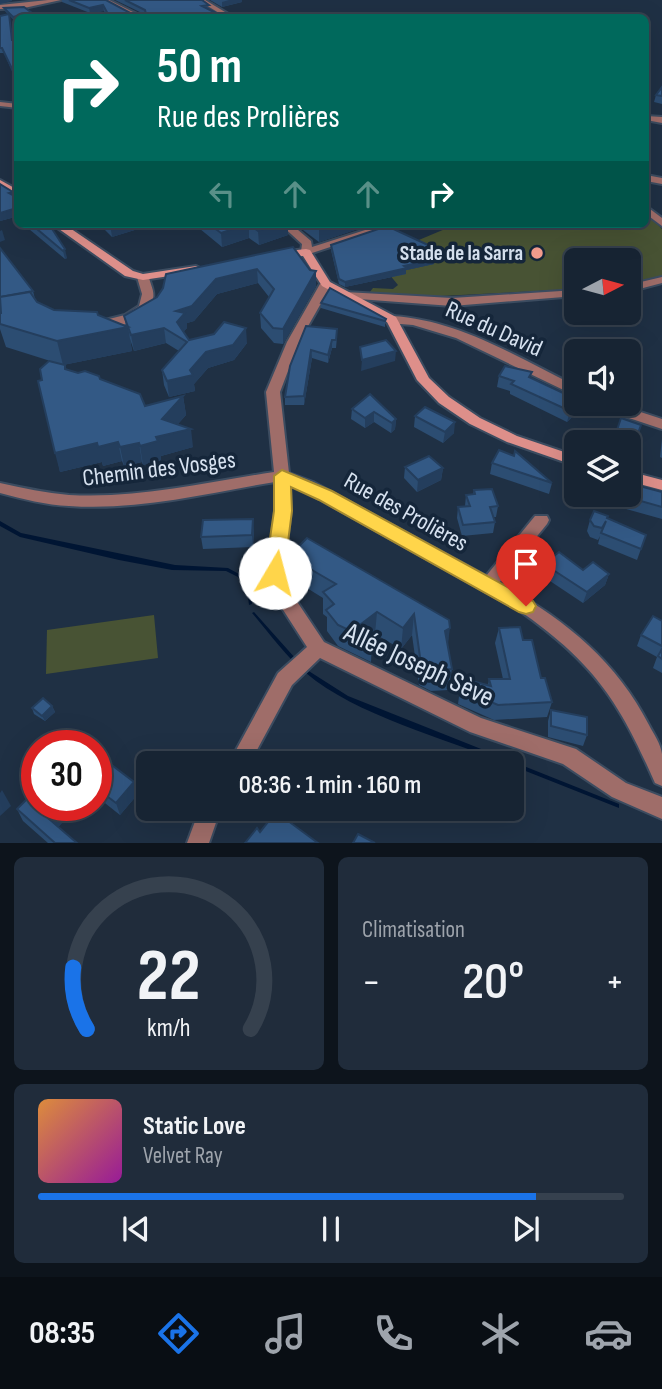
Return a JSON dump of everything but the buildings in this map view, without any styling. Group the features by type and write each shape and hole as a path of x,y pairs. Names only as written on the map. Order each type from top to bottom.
{"street":[{"path":"0,7 58,0"},
{"path":"104,0 134,14"},
{"path":"201,0 225,14"},
{"path":"63,228 119,269 143,277 208,267"},
{"path":"290,228 307,243 306,251 326,284 391,320 424,380 444,400 475,421 512,439 564,457"},
{"path":"263,258 306,251 382,228"},
{"path":"84,326 110,325 142,309 148,293 143,277"},
{"path":"641,286 662,280"},
{"path":"282,476 273,391 293,342 326,284"},
{"path":"345,295 452,303 564,294"},
{"name":"Rue du David","path":"391,320 418,321 469,339 564,386"},
{"path":"638,416 662,424"},
{"name":"Chemin des Vosges","path":"0,488 54,501 99,503 282,476"},
{"name":"Rue des Prolières","path":"282,476 317,491 556,626 601,667 625,697 662,776"},
{"name":"Allée Joseph Sève","path":"282,476 283,511 275,573 284,597 318,648 477,726 569,756 619,790 662,808"},
{"path":"641,479 662,485"},
{"path":"487,586 541,520"},
{"path":"246,751 285,679 318,648"},
{"path":"198,843 206,821"}],"green space":[{"name":"Stade de la Sarra","path":"649,215 662,229 662,277 641,281 641,248 564,248 564,290 421,297 369,293 373,288 393,289 398,285 389,274 433,264 414,242 447,228 649,228"},
{"path":"154,615 158,658 46,674 47,630"}],"water":[{"path":"0,521 21,533 175,565 228,568 250,580 252,604 249,605 246,581 226,571 172,570 119,560 20,537 0,526"},
{"path":"254,612 304,668 348,696 486,751 473,751 402,725 326,688 299,667 252,613"},
{"path":"524,766 619,804 619,808 524,770"}],"place":[{"name":"Stade de la Sarra","path":"537,253"}],"route":[{"path":"275,573 283,511 282,476 326,495 526,606"}]}
